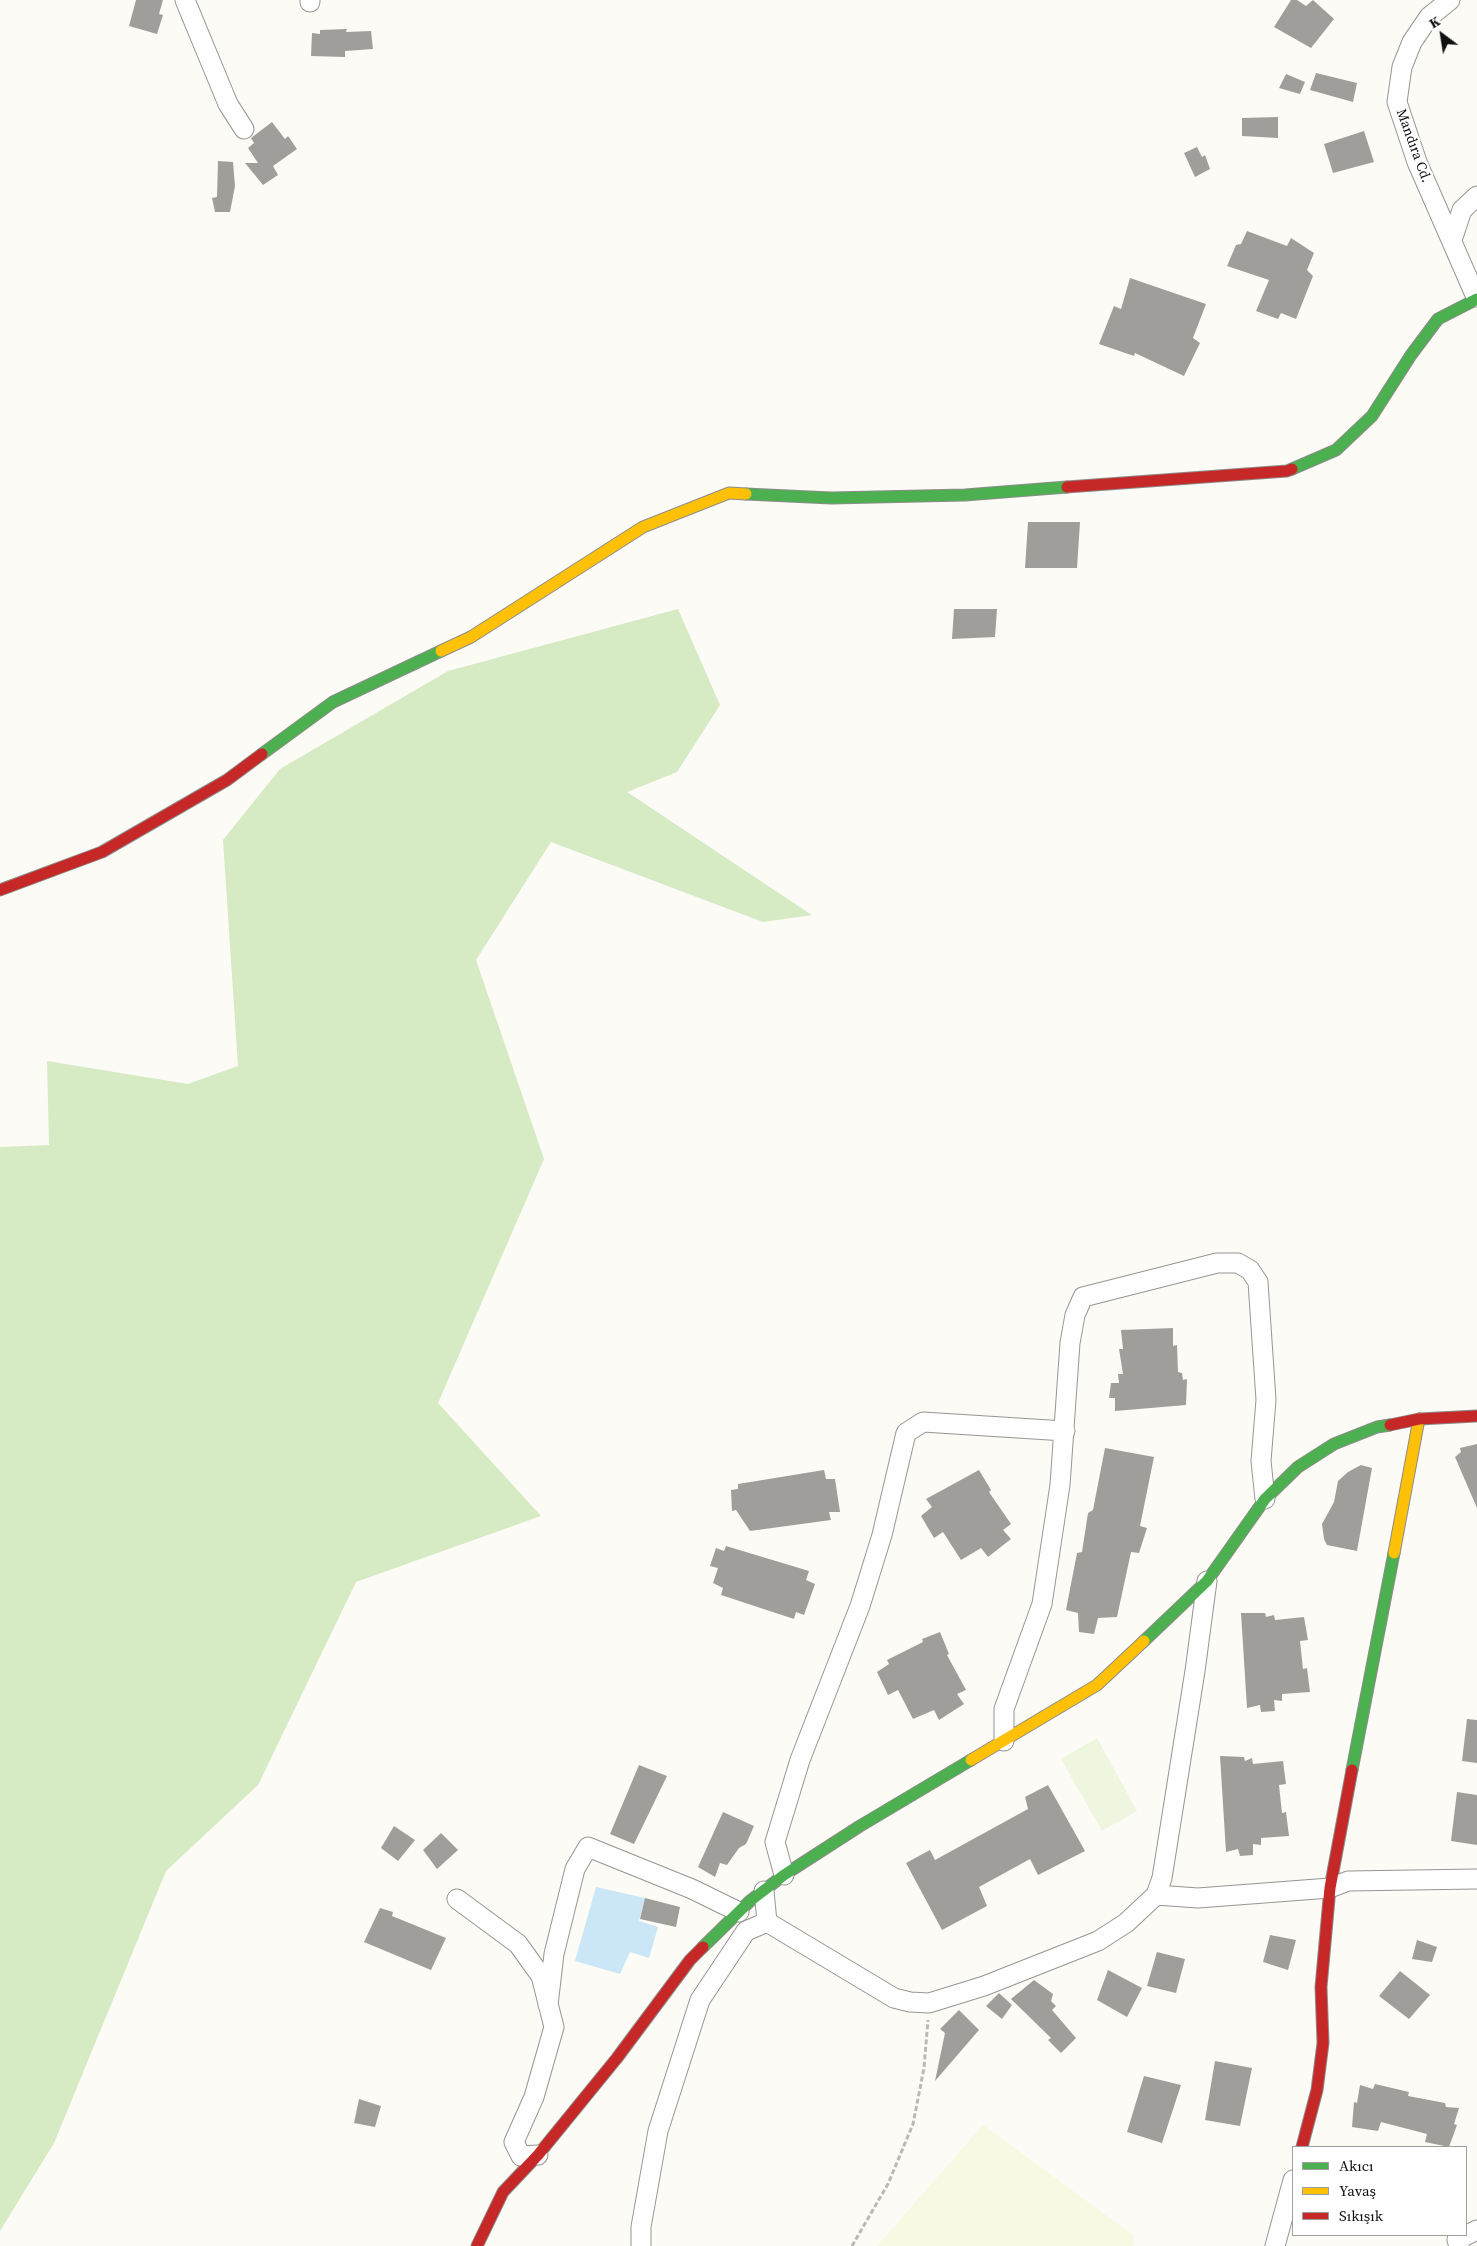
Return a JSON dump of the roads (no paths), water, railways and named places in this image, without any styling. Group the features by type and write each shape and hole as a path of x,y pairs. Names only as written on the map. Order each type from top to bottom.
{"street":[{"path":"185,0 228,104 244,129"},
{"name":"Mandıra Cd.","path":"1450,0 1429,17 1412,42 1402,67 1398,102 1417,162 1477,298"},
{"path":"1450,235 1462,210 1477,196"},
{"path":"0,890 102,852 227,780 333,702 470,637 643,527 730,493 831,498 966,495 1286,471 1336,450 1372,416 1411,355 1438,319 1477,298"},
{"path":"1004,1741 1004,1709 1042,1604 1060,1485 1070,1343 1075,1315 1083,1297 1217,1263 1238,1263 1250,1270 1258,1282 1266,1400 1261,1461 1265,1499"},
{"path":"477,2246 503,2192 538,2156 617,2058 690,1960 764,1890 860,1826 1097,1685 1206,1582 1229,1547 1265,1499 1298,1466 1334,1444 1377,1427 1419,1419 1477,1416"},
{"path":"1302,2146 1318,2090 1323,2042 1321,1987 1330,1888 1419,1419"},
{"path":"784,1875 775,1842 800,1760 860,1606 882,1535 906,1433 923,1422 1064,1431"},
{"path":"767,1922 894,1998 910,2002 929,2003 984,1986 1098,1941 1126,1923 1156,1895 1162,1878 1189,1709 1206,1582"},
{"path":"548,2005 554,1954 576,1869 588,1847 692,1889 739,1912"},
{"path":"1156,1895 1198,1898 1330,1888 1348,1881 1477,1879"},
{"path":"764,1890 767,1922"},
{"path":"457,1899 518,1944 541,1976 554,2027 534,2097 514,2142 522,2156 538,2156"},
{"path":"641,2246 641,2227 658,2131 700,2000 746,1931 767,1922"},
{"path":"1275,2246 1292,2184"},
{"path":"1454,2244 1477,2230"}],"water":[{"path":"596,1887 645,1898 639,1921 658,1927 649,1958 630,1952 620,1974 575,1961"}]}
